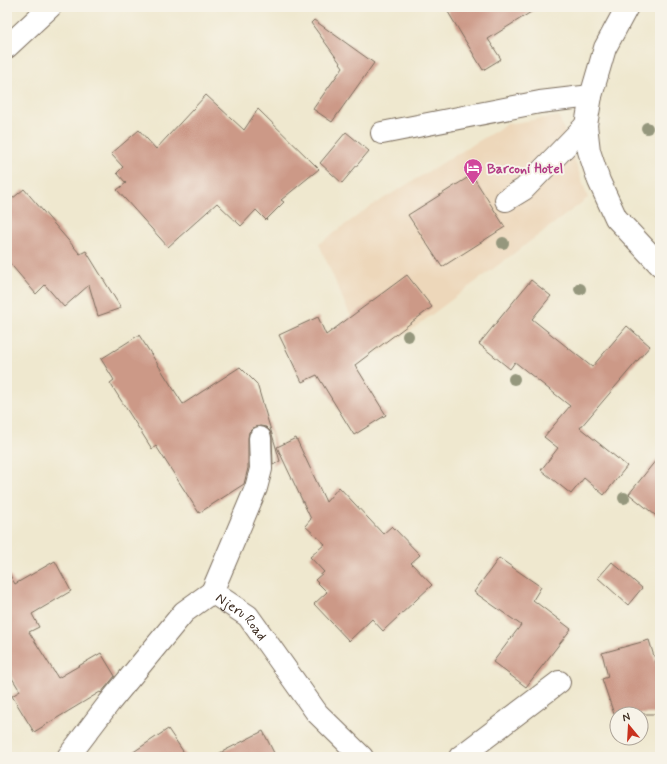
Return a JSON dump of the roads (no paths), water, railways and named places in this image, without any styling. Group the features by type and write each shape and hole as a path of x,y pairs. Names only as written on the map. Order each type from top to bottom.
{"street":[{"path":"7,47 50,7"},
{"path":"627,7 605,48 591,96 586,125 589,151 599,181 616,218 660,264"},
{"path":"382,133 540,102 591,96"},
{"path":"506,200 524,189 586,125"},
{"path":"212,592 256,488 261,469 260,438"},
{"name":"Njeru Road","path":"68,757 109,703 184,612 212,592 248,616 317,712 362,757"},
{"path":"460,757 559,682"}],"place":[{"name":"Barconi Hotel","path":"473,185"}]}
